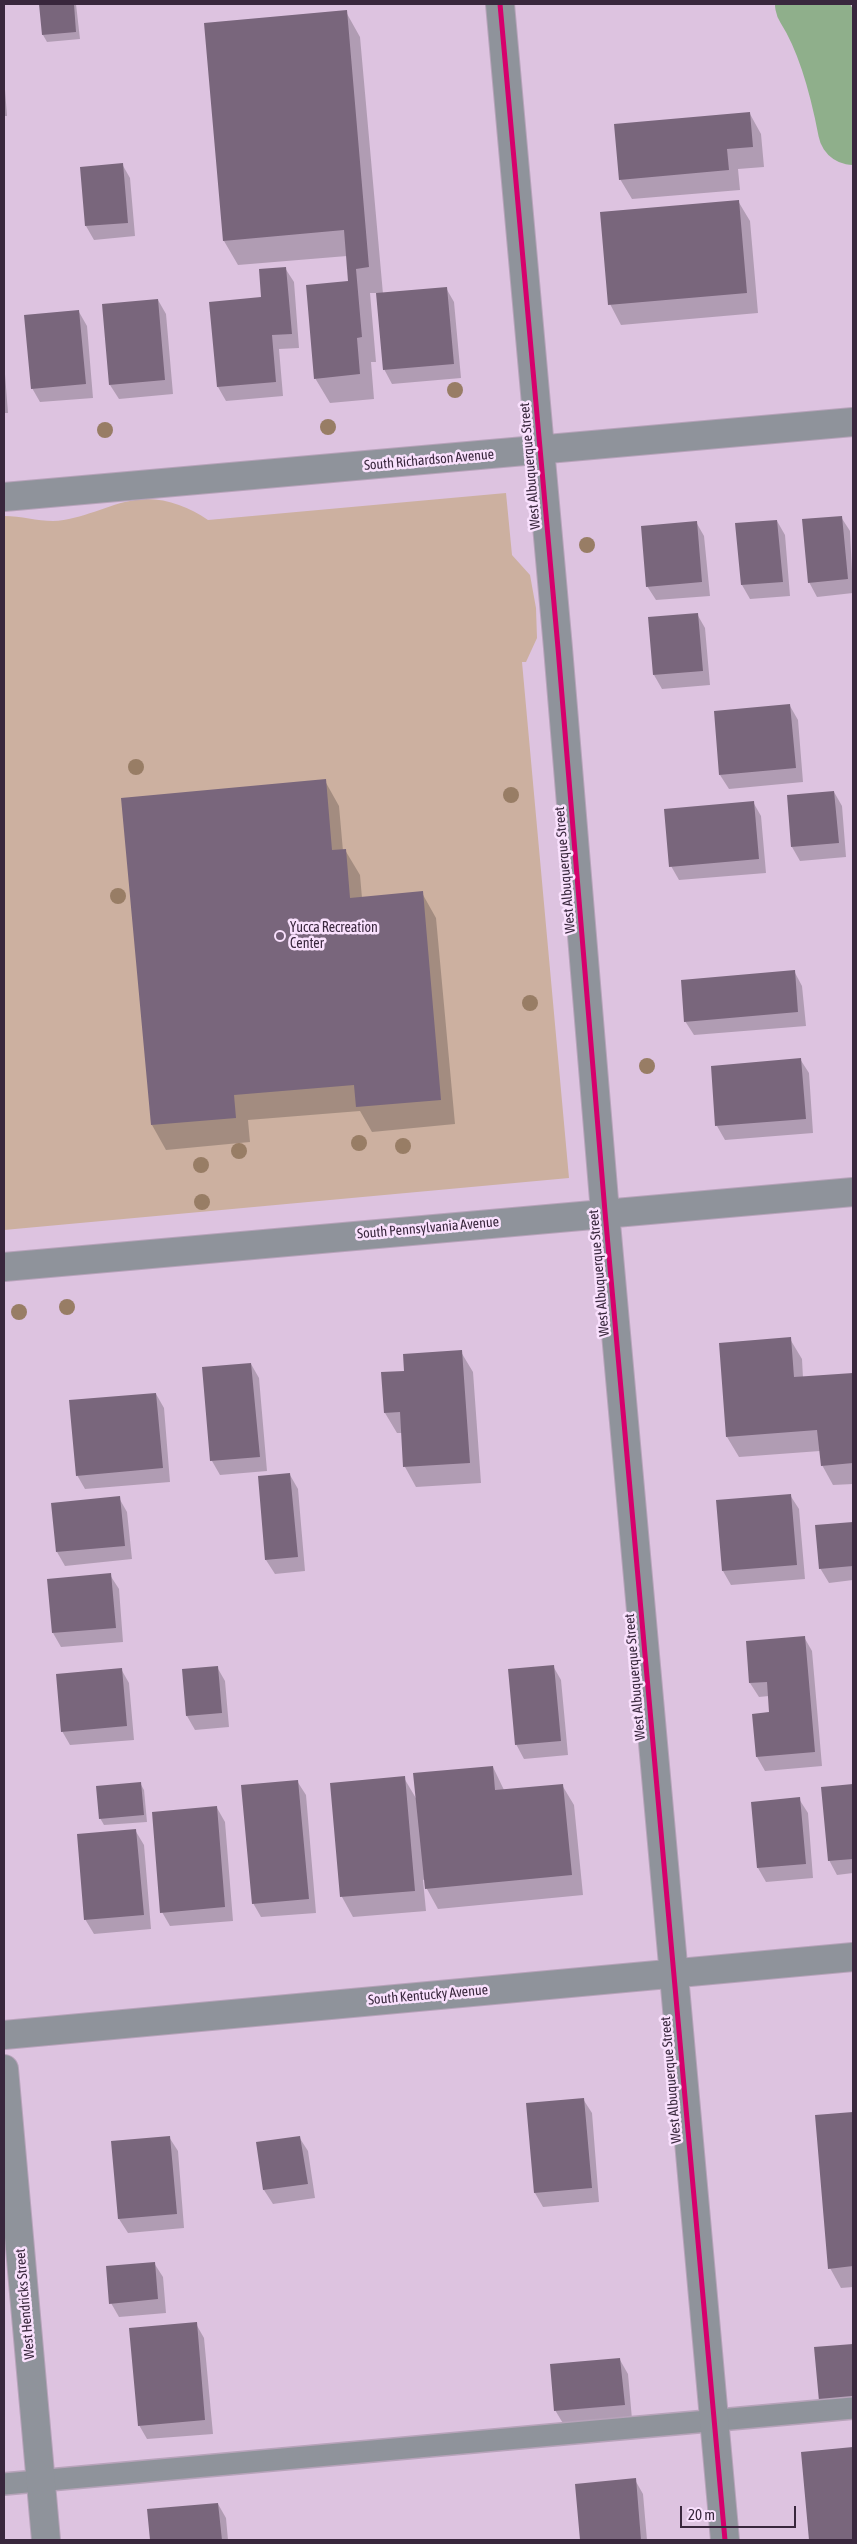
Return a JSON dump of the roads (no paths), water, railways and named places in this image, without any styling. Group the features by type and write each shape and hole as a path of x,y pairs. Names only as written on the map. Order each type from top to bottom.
{"street":[{"name":"West Albuquerque Street","path":"500,4 672,1972 724,2540"},
{"name":"South Richardson Avenue","path":"4,497 853,422"},
{"name":"South Pennsylvania Avenue","path":"4,1267 605,1212 853,1192"},
{"name":"South Kentucky Avenue","path":"4,2035 672,1972 853,1957"},
{"name":"West Hendricks Street","path":"4,2069 46,2540"}],"lane":[{"path":"4,2484 714,2422 853,2408"}],"waterway":[{"path":"810,4 832,49 853,130"}],"place":[{"name":"Yucca Recreation Center","path":"280,936"}]}
